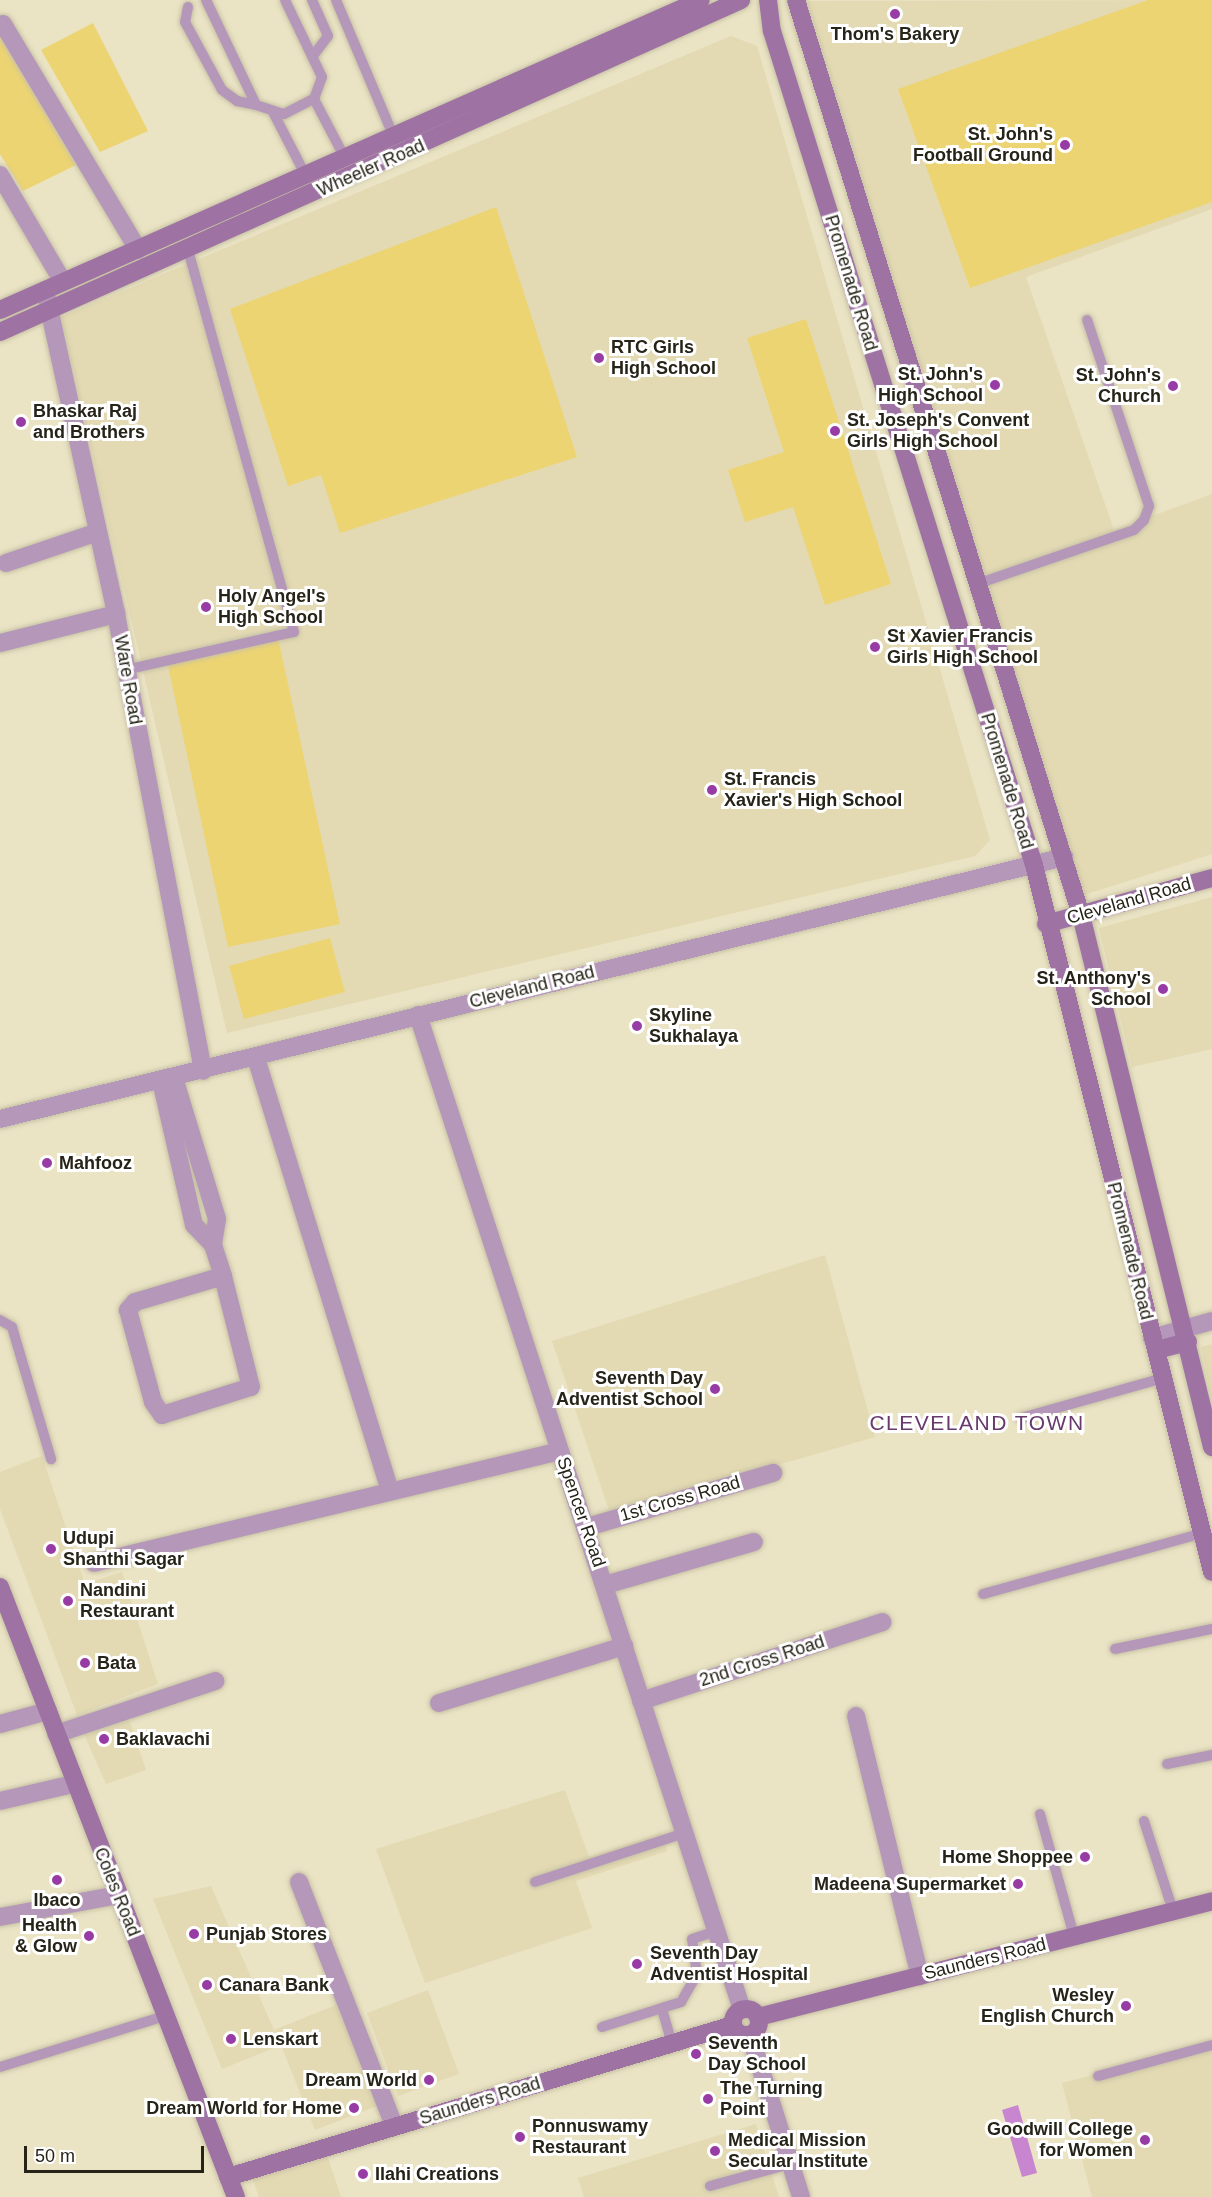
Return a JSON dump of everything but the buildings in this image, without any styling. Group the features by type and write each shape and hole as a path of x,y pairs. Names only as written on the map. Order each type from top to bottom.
{"street":[{"name":"Wheeler Road","path":"0,310 701,0"},
{"name":"Wheeler Road","path":"0,332 188,251 741,0"},
{"name":"Promenade Road","path":"768,0 772,31 1034,865 1046,924 1212,1568"},
{"name":"Promenade Road","path":"796,0 1081,915 1187,1335 1212,1447"},
{"path":"3,24 138,250"},
{"path":"0,175 63,282"},
{"path":"100,266 108,286"},
{"name":"Ware Road","path":"45,290 116,614 203,1071"},
{"path":"6,563 98,532"},
{"path":"0,643 116,614"},
{"name":"Cleveland Road","path":"0,1119 167,1080 418,1015 1064,857"},
{"name":"Cleveland Road","path":"1046,924 1212,878"},
{"name":"Spencer Road","path":"418,1015 560,1451 587,1527 744,2017"},
{"path":"256,1058 390,1491"},
{"path":"167,1080 216,1219 213,1245 223,1276 251,1387 162,1415 153,1402 128,1310 135,1302 223,1276"},
{"path":"1154,1344 1187,1335 1212,1321"},
{"path":"94,1563 560,1451"},
{"name":"1st Cross Road","path":"587,1527 773,1473"},
{"path":"605,1586 754,1542"},
{"name":"Coles Road","path":"0,1587 48,1711 73,1784 119,1895 236,2197"},
{"name":"2nd Cross Road","path":"641,1701 882,1622"},
{"path":"439,1703 624,1646"},
{"path":"56,1734 215,1681"},
{"path":"0,1724 48,1711"},
{"path":"856,1716 920,1976"},
{"path":"0,1801 73,1784"},
{"path":"298,1882 394,2127"},
{"path":"0,1917 119,1895"},
{"name":"Saunders Road","path":"228,2177 672,2043 744,2017 920,1976 1212,1900"},
{"path":"744,2017 759,2026 750,2035 801,2197"}],"lane":[{"path":"206,0 256,105"},
{"path":"188,7 185,22 222,90 237,101 256,105 274,114 294,113 314,99 322,77 285,0"},
{"path":"312,0 328,36 312,57"},
{"path":"336,0 394,137"},
{"path":"314,99 345,158"},
{"path":"274,114 306,176"},
{"path":"125,670 294,632 188,251"},
{"path":"977,584 1134,530 1144,520 1149,506 1087,320"},
{"path":"0,1320 12,1327 51,1459"},
{"path":"1021,1418 1163,1378"},
{"path":"983,1594 1203,1533"},
{"path":"1116,1649 1212,1629"},
{"path":"1167,1764 1212,1755"},
{"path":"1040,1814 1074,1936"},
{"path":"1144,1821 1173,1911"},
{"path":"535,1882 685,1833"},
{"path":"602,2027 681,2002 697,1974 692,1939 716,1931"},
{"path":"662,2009 672,2043"},
{"path":"0,2067 165,2016"},
{"path":"1098,2076 1212,2045"},
{"path":"710,2186 790,2163"}],"shaded area":[{"name":"St. John's Football Ground","path":"1148,0 1212,0 1212,202 970,288 898,89"},
{"name":"St. John's High School","path":"1212,0 1212,209 1026,277 1114,530 1212,494 1212,854 1084,895 807,1"},
{"path":"93,23 148,131 100,152 41,50"},
{"path":"731,36 757,46 990,840 975,856 227,1033 61,317"},
{"path":"0,37 76,165 23,191 0,154"},
{"path":"496,207 577,457 340,533 321,475 288,486 230,309"},
{"path":"806,319 891,584 825,605 793,507 745,522 728,470 784,452 747,338"},
{"path":"277,633 340,924 228,947 166,656"},
{"name":"St. Anthony's School","path":"1212,897 1212,1049 1132,1067 1099,928"},
{"path":"330,938 345,992 244,1019 229,966"},
{"name":"Seventh Day Adventist School","path":"825,1255 875,1437 610,1513 552,1341"},
{"path":"1212,1344 1212,1400 1201,1347"},
{"path":"42,1456 85,1584 122,1572 158,1684 77,1715 0,1509 0,1472"},
{"path":"127,1713 146,1770 106,1784 82,1730"},
{"path":"565,1790 589,1857 661,1833 667,1851 576,1881 592,1928 425,1983 376,1849"},
{"path":"211,1886 274,2030 336,2005 377,2106 315,2130 281,2045 222,2069 153,1899"},
{"path":"428,1990 459,2074 398,2096 367,2013"},
{"name":"Goodwill College for Women","path":"1212,2044 1212,2197 1092,2197 1062,2083"},
{"path":"1018,2105 1037,2173 1022,2177 1002,2110"},
{"name":"Medical Mission Secular Institute","path":"756,2124 779,2197 584,2197 578,2178"},
{"path":"327,2155 341,2197 259,2197 251,2175"}],"place":[{"name":"Thom's Bakery","path":"895,14"},
{"name":"St. John's Football Ground","path":"1065,145"},
{"name":"RTC Girls High School","path":"599,358"},
{"name":"St. John's High School","path":"995,385"},
{"name":"St. John's Church","path":"1173,386"},
{"name":"Bhaskar Raj and Brothers","path":"21,422"},
{"name":"St. Joseph's Convent Girls High School","path":"835,431"},
{"name":"Holy Angel's High School","path":"206,607"},
{"name":"St Xavier Francis Girls High School","path":"875,647"},
{"name":"St. Francis Xavier's High School","path":"712,790"},
{"name":"St. Anthony's School","path":"1163,989"},
{"name":"Skyline Sukhalaya","path":"637,1026"},
{"name":"Mahfooz","path":"47,1163"},
{"name":"Seventh Day Adventist School","path":"715,1389"},
{"name":"Udupi Shanthi Sagar","path":"51,1549"},
{"name":"Nandini Restaurant","path":"68,1601"},
{"name":"Bata","path":"85,1663"},
{"name":"Baklavachi","path":"104,1739"},
{"name":"Home Shoppee","path":"1085,1857"},
{"name":"Ibaco","path":"57,1880"},
{"name":"Madeena Supermarket","path":"1018,1884"},
{"name":"Punjab Stores","path":"194,1934"},
{"name":"Health & Glow","path":"89,1936"},
{"name":"Seventh Day Adventist Hospital","path":"637,1964"},
{"name":"Canara Bank","path":"207,1985"},
{"name":"Wesley English Church","path":"1126,2006"},
{"name":"Lenskart","path":"231,2039"},
{"name":"Seventh Day School","path":"696,2054"},
{"name":"Dream World","path":"429,2080"},
{"name":"The Turning Point","path":"708,2099"},
{"name":"Dream World for Home","path":"354,2108"},
{"name":"Ponnuswamy Restaurant","path":"520,2137"},
{"name":"Goodwill College for Women","path":"1145,2140"},
{"name":"Medical Mission Secular Institute","path":"715,2151"},
{"name":"Ilahi Creations","path":"363,2174"}],"district":[{"name":"CLEVELAND TOWN","path":"977,1423"}]}
